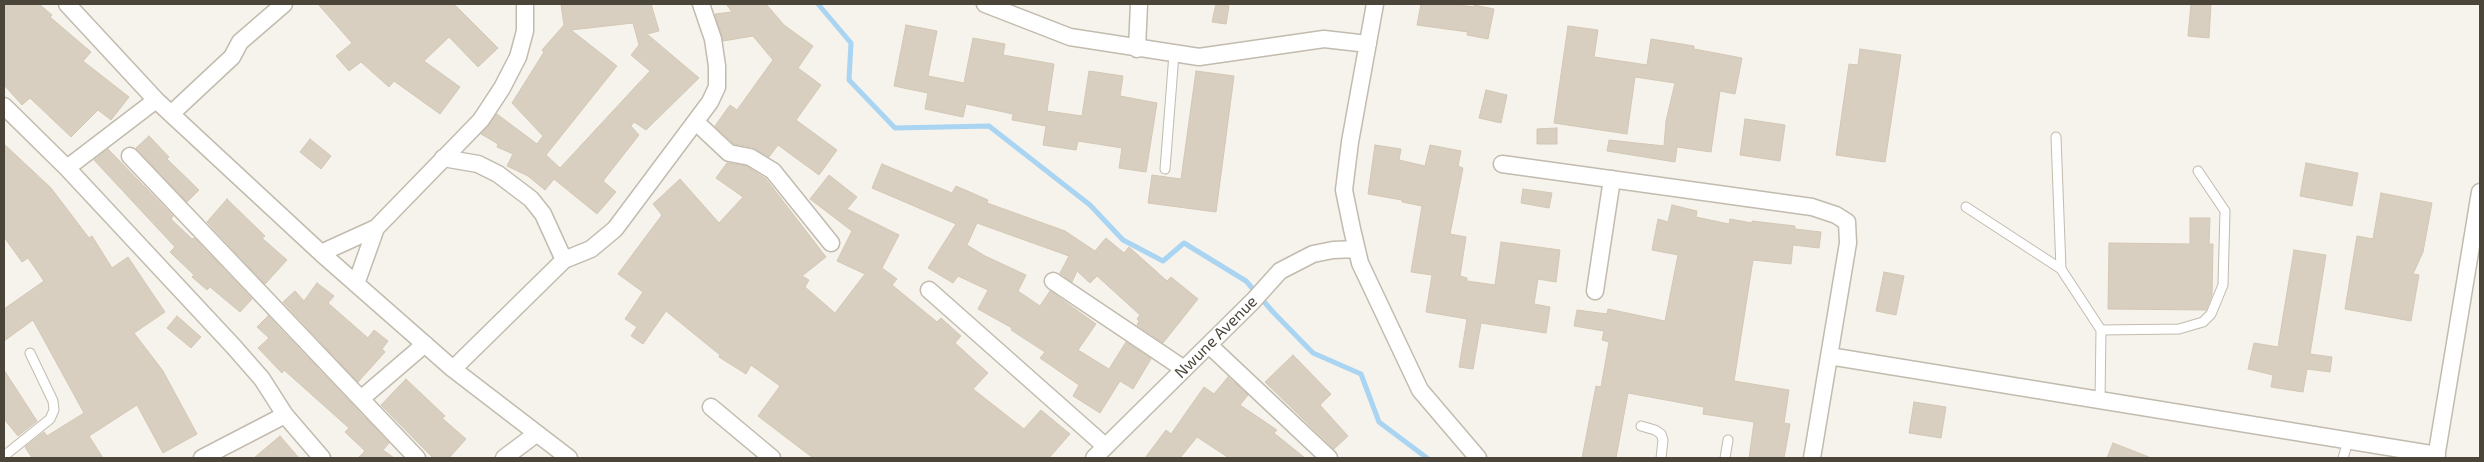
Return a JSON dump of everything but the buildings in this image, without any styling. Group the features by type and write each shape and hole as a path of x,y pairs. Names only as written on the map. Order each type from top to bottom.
{"street":[{"path":"67,4 156,100 321,253 453,369 569,458"},
{"path":"171,114 232,58 240,42 284,4"},
{"path":"321,253 376,228 481,120 502,88 518,57 524,31 525,4"},
{"path":"453,369 564,260 591,249 615,229 710,102 717,87 717,66 713,39 701,4"},
{"path":"985,4 1070,38 1199,57 1324,39 1368,44"},
{"path":"1137,49 1139,4"},
{"path":"1375,4 1350,142 1344,190 1356,249 1360,263 1420,390 1478,458"},
{"path":"67,168 156,100"},
{"path":"4,106 67,168 234,347 262,379 284,415 322,458"},
{"path":"696,122 729,153 750,157 773,171 831,243"},
{"path":"130,156 417,458"},
{"path":"443,158 478,164 498,174 531,199 543,214 564,260"},
{"path":"1502,164 1812,207 1836,214 1847,222 1848,243 1812,458"},
{"path":"1596,290 1612,179"},
{"path":"1829,356 2436,457 2477,233 2480,192"},
{"path":"356,284 376,228"},
{"name":"Nwune Avenue","path":"1100,452 1209,346 1280,272 1313,254 1333,250 1356,249"},
{"path":"1053,281 1184,369"},
{"path":"929,290 1100,452"},
{"path":"362,398 425,344"},
{"path":"1209,346 1329,458"},
{"path":"711,407 772,458"},
{"path":"202,458 284,415"},
{"path":"504,458 536,434"}],"lane":[{"path":"1165,170 1174,54"},
{"path":"2056,138 2061,269"},
{"path":"2101,330 2179,330 2192,328 2203,322 2211,314 2223,284 2225,211 2198,171"},
{"path":"1966,207 2061,269 2101,330 2100,400"},
{"path":"4,456 50,419 54,410 53,400 30,353"},
{"path":"1641,426 1656,430 1660,434 1663,440 1661,458"},
{"path":"1725,458 1728,440"},
{"path":"2343,458 2348,441"}],"waterway":[{"path":"818,4 851,43 849,80 895,128 989,126 1090,205 1123,240 1163,261 1184,243 1246,281 1313,353 1361,374 1379,422 1427,458"}]}
